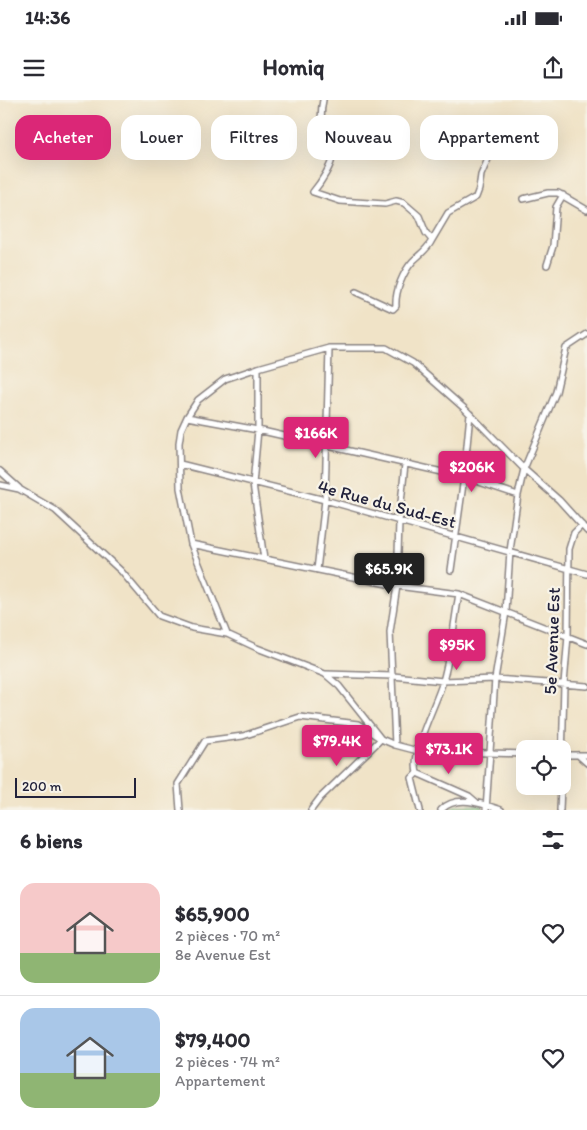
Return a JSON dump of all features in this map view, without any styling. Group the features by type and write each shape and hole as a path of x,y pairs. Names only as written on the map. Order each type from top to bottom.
{"street":[{"path":"323,100 321,108 322,133 326,145 332,153 332,161 320,184 313,192 340,201 385,204 396,201 404,203 419,216 426,234 432,240"},
{"path":"356,292 393,309 396,306 396,300 404,276 432,240 448,213 476,197 481,175 488,160"},
{"path":"523,199 548,193 563,195 587,210"},
{"path":"548,265 553,246 556,207 563,195"},
{"path":"486,808 495,679 506,612 510,551 518,494 524,469 556,392 566,348 587,334"},
{"path":"317,570 325,500 329,348"},
{"path":"227,634 191,544 180,488 180,436 187,417 198,400 225,379 258,368 329,348 386,348 413,363 470,414 524,469 559,500 587,531"},
{"path":"258,368 258,430 253,484 264,559"},
{"path":"451,570 464,477 470,414"},
{"path":"187,417 258,430 464,477 518,494"},
{"name":"4e Rue du Sud-Est","path":"180,464 253,484 325,500 587,574"},
{"path":"395,745 390,632 397,586 399,522 405,464"},
{"path":"0,471 20,489 55,510 122,571 159,616 192,628 227,634 257,648 325,674 393,676 443,681 495,679 587,686"},
{"path":"0,485 20,489"},
{"name":"5e Avenue Est","path":"563,740 564,684 568,636 569,549 574,533 582,526"},
{"path":"191,544 397,586 459,594 587,644"},
{"path":"417,773 415,765 418,751 443,681 459,594"},
{"path":"325,674 339,686 381,739"},
{"path":"180,810 178,784 204,741 243,736 300,717 358,724 381,739 418,751 516,754"},
{"path":"311,810 320,798 381,739"},
{"path":"571,755 587,755"},
{"path":"578,755 587,763"},
{"path":"417,773 469,796 486,808 501,810"},
{"path":"417,773 412,778 420,810"},
{"path":"560,810 561,795"},
{"path":"441,810 445,805 460,801 476,802"}],"green space":[{"path":"456,805 482,805 484,810 446,810"}]}
